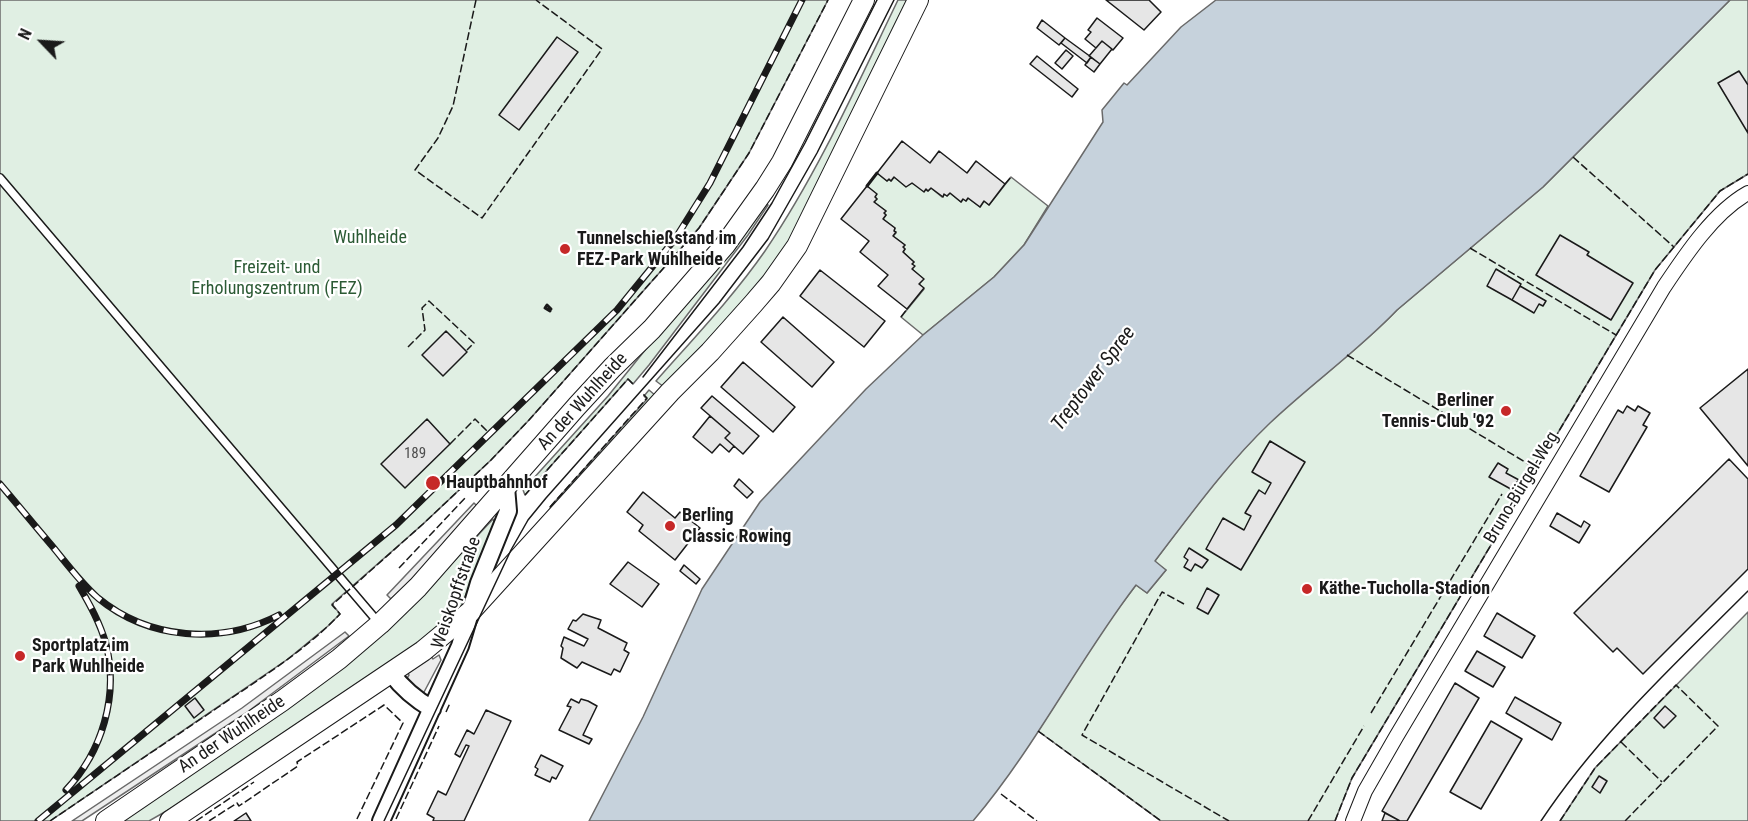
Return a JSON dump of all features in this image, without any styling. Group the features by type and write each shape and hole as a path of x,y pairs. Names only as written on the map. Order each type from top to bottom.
{"main road":[{"name":"An der Wuhlheide","path":"106,821 282,701 339,659 418,587 612,368 652,329 703,272 747,216 795,138 864,0"},
{"name":"An der Wuhlheide","path":"170,821 423,651 470,612 670,392 723,338 771,283 797,246 918,0"}],"street":[{"name":"Bruno-Bürgel-Weg","path":"1353,821 1365,791 1401,728 1664,286 1717,218 1734,201 1748,193"},
{"name":"Weiskopffstraße","path":"381,821 460,646 479,583 508,511 506,487"},
{"path":"391,673 401,687 432,709"}],"lane":[{"path":"0,178 380,624"}],"green space":[{"name":"Wuhlheide","path":"0,0 828,0 749,153 699,228 491,460 332,604 340,614 328,626 288,659 50,821 0,821"},
{"path":"898,0 908,0 792,238 766,277 664,387 656,381 740,285 784,221 836,128"},
{"name":"Käthe-Tucholla-Stadion","path":"1730,0 1748,0 1748,174 1720,191 1655,270 1352,778 1335,821 1161,821 1038,731 1105,626 1136,585 1147,593 1166,570 1154,562 1209,490 1253,439 1397,310 1543,187"},
{"path":"877,173 887,181 889,179 891,181 894,177 906,186 912,183 928,191 931,188 942,197 950,193 961,202 968,198 980,207 984,201 989,205 1011,177 1048,206 1024,245 994,277 923,335 901,317 924,289 919,284 923,279 912,269 914,262 903,252 905,245 893,236 896,233 895,228 883,219 886,211 874,202 877,199 876,194 867,186"},
{"path":"764,203 768,205 748,235 649,365 633,384 628,379 525,495 523,490 608,396"},
{"path":"649,390 656,396 551,509 550,507 647,399 644,396"},
{"path":"493,519 495,524 460,609 431,634 177,805 149,821 118,821 426,591"},
{"path":"1748,612 1748,821 1560,821 1595,768"}],"shaded area":[{"path":"474,503 478,507 421,570 391,599 387,595"},
{"path":"345,632 349,636 246,713 82,821 72,821 242,708"},
{"path":"430,655 433,659 439,655 441,660 423,694 406,680 409,675 407,671"}],"water":[{"name":"Treptower Spree","path":"1216,0 1730,0 1543,187 1397,310 1254,439 1210,490 1155,561 1166,570 1147,593 1136,585 1037,734 973,821 589,821 643,717 702,589 760,502 866,389 923,335 994,277 1024,245 1103,122 1102,110 1124,83 1127,85 1181,27"}],"building":[{"path":"1106,0 1149,0 1161,12 1144,30"},
{"path":"1097,18 1123,38 1113,50 1102,41 1096,48 1085,39 1091,32 1088,30"},
{"path":"1042,20 1065,38 1059,45 1037,28"},
{"path":"557,37 578,52 519,130 499,115"},
{"path":"1065,38 1091,57 1087,63 1061,43"},
{"path":"1102,41 1112,49 1100,64 1089,56"},
{"path":"1066,50 1073,56 1062,69 1055,63"},
{"path":"1037,56 1078,89 1072,97 1030,64"},
{"path":"1091,57 1100,64 1094,72 1085,65"},
{"path":"1739,71 1748,85 1748,133 1718,83"},
{"path":"902,141 930,163 939,151 967,173 976,161 1005,184 989,205 984,201 980,207 968,198 961,202 950,193 947,196 944,194 943,197 931,188 924,192 912,183 906,187 894,177 891,181 889,179 887,181 877,173"},
{"path":"867,186 877,194 874,202 886,211 883,219 895,228 896,232 893,236 905,245 903,252 914,262 912,264 915,266 912,269 924,279 919,284 924,288 907,309 878,286 888,275 860,252 869,241 841,219"},
{"path":"1560,235 1589,252 1587,255 1633,283 1611,320 1536,275"},
{"path":"1496,269 1521,284 1512,300 1487,286"},
{"path":"820,270 885,321 864,347 800,296"},
{"path":"1520,286 1546,301 1543,306 1539,304 1534,313 1512,300"},
{"path":"783,317 834,362 812,387 761,342"},
{"path":"446,331 467,352 443,376 422,355"},
{"path":"743,362 795,407 773,432 721,387"},
{"path":"1748,369 1748,466 1700,408"},
{"path":"712,396 759,436 743,454 725,438 730,433 701,408"},
{"path":"1627,406 1635,411 1638,406 1650,413 1643,425 1647,427 1609,492 1580,476 1618,410 1623,413"},
{"path":"710,416 730,433 725,438 734,446 729,452 720,444 712,453 693,437"},
{"path":"427,419 450,444 405,488 381,464"},
{"path":"1270,441 1305,462 1241,570 1206,549 1223,518 1244,530 1251,516 1245,513 1259,490 1265,494 1271,483 1252,472"},
{"path":"1729,459 1748,479 1748,569 1643,674 1617,648 1613,652 1574,613"},
{"path":"1498,463 1508,469 1506,473 1519,480 1517,482 1522,485 1518,493 1489,477"},
{"path":"739,479 753,492 747,498 734,486"},
{"name":"Berling Classic Rowing","path":"643,492 675,518 680,512 700,528 675,560 639,531 643,525 627,512"},
{"path":"1557,513 1581,527 1584,521 1590,525 1579,543 1550,526"},
{"path":"1189,548 1208,560 1202,568 1195,564 1191,571 1184,567 1188,560 1184,557"},
{"path":"628,562 659,584 642,607 610,584"},
{"path":"684,565 700,579 696,584 680,571"},
{"path":"1207,588 1219,595 1208,614 1197,608"},
{"path":"1497,613 1535,636 1522,658 1484,636"},
{"path":"583,614 601,620 598,628 627,643 624,650 629,653 620,672 614,669 611,675 582,662 577,668 561,658 564,637 584,646 588,639 568,629 573,620 576,621"},
{"path":"1477,651 1505,667 1493,687 1465,671"},
{"path":"1455,683 1479,698 1407,821 1400,821 1382,811"},
{"path":"1515,697 1561,723 1552,740 1506,713"},
{"path":"195,698 204,710 194,718 185,706"},
{"path":"571,699 579,703 581,699 597,706 583,735 592,739 589,744 559,730 571,707 567,706"},
{"path":"1665,706 1676,716 1664,728 1654,718"},
{"path":"486,710 511,721 464,821 433,821 434,818 427,814 438,791 446,795 469,746 466,745 460,757 455,754 467,730 474,734"},
{"path":"1491,721 1522,739 1481,809 1450,792"},
{"path":"541,755 563,766 556,779 552,777 550,782 535,775 538,769 535,767"},
{"path":"1599,776 1607,781 1600,793 1592,787"},
{"path":"246,813 251,821 234,821"},
{"path":"1385,813 1400,821 1382,821"}],"tram line":[{"path":"643,377 743,247 772,203 877,0"},
{"path":"384,821 511,550 528,520 719,303 768,239 817,153 894,0"},
{"path":"1541,821 1587,759 1638,701 1748,591"}],"railway":[{"path":"38,821 396,525 617,310 675,239 710,183 802,0"},
{"path":"0,484 74,573 98,598 118,612 140,623 186,634 210,634 257,625 279,615"},
{"path":"66,790 79,775 98,741 109,703 109,664 104,636 79,586"}],"fence":[{"path":"476,0 453,106 438,138 415,170 482,218 602,49 536,0"},
{"path":"50,821 265,675 312,640 340,614 332,605 423,524 491,460 529,420 699,228 749,153 828,0"},
{"path":"1573,157 1674,247"},
{"path":"1335,821 1352,778 1655,270 1720,191 1748,174"},
{"path":"1005,184 1011,177"},
{"path":"1470,248 1616,335"},
{"path":"408,347 425,330 422,308 429,301 474,343 467,350"},
{"path":"901,317 907,309"},
{"path":"1347,355 1535,468"},
{"path":"525,495 628,379 633,384"},
{"path":"550,507 647,398 643,394"},
{"path":"450,444 475,419 487,431"},
{"path":"1371,713 1502,494"},
{"path":"399,568 465,498"},
{"path":"1184,604 1162,592 1082,735 1229,821"},
{"path":"1560,821 1595,768 1676,685 1718,726 1625,821"},
{"path":"446,712 450,703"},
{"path":"209,821 237,803 239,806 298,766 297,762 384,705 403,723 356,821"},
{"path":"396,819 439,726"},
{"path":"1308,821 1364,726"},
{"path":"1038,731 1161,821"},
{"path":"1621,742 1662,782"},
{"path":"196,821 254,782"},
{"path":"1001,794 1037,821"}],"wall":[{"path":"867,186 877,173"},
{"path":"550,311 545,308 547,305 551,309"}],"place":[{"name":"Tunnelschießstand im FEZ-Park Wuhlheide","path":"565,249"},
{"name":"Berliner Tennis-Club '92","path":"1506,411"},
{"name":"Hauptbahnhof","path":"433,483"},
{"name":"Berling Classic Rowing","path":"670,526"},
{"name":"Käthe-Tucholla-Stadion","path":"1307,589"},
{"name":"Sportplatz im Park Wuhlheide","path":"20,656"}],"park label":[{"name":"Freizeit- und Erholungszentrum (FEZ)","path":"277,278"}]}
